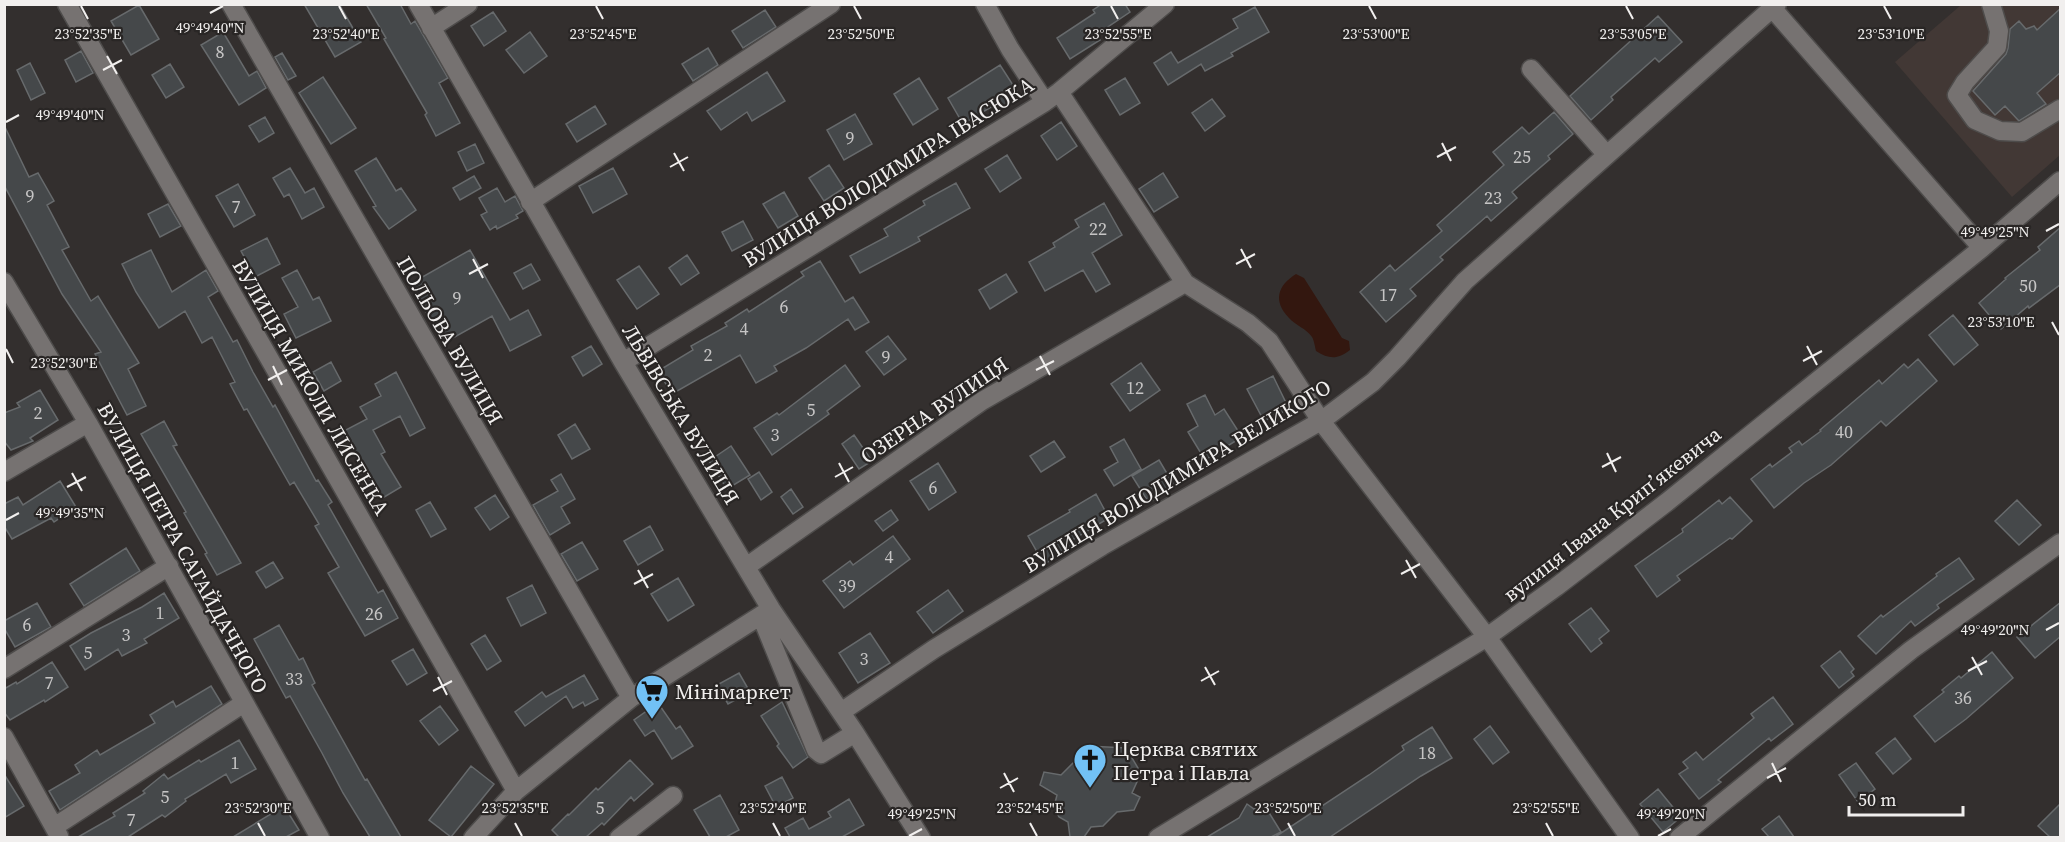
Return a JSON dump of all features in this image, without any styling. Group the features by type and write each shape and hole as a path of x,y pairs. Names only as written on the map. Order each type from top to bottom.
{"street":[{"name":"ВУЛИЦЯ МИКОЛИ ЛИСЕНКА","path":"68,4 516,791"},
{"name":"ПОЛЬОВА ВУЛИЦЯ","path":"231,4 630,698"},
{"name":"ЛЬВІВСЬКА ВУЛИЦЯ","path":"418,4 623,362 746,567 766,612 841,712 921,837"},
{"path":"431,28 468,4"},
{"path":"530,202 831,4"},
{"path":"985,4 1010,49 1052,97 1185,283 1248,323 1269,341 1321,421 1487,637 1630,837"},
{"name":"ВУЛИЦЯ ВОЛОДИМИРА ІВАСЮКА","path":"623,362 1052,97 1165,4"},
{"path":"1991,4 1999,31 1997,46 1965,82 1958,95 1975,120 2001,130 2022,132 2061,110"},
{"path":"1775,7 1982,248"},
{"name":"ВУЛИЦЯ ВОЛОДИМИРА ВЕЛИКОГО","path":"841,712 934,650 1092,552 1321,421 1373,382 1465,281 1775,7"},
{"path":"1531,69 1606,155"},
{"name":"вулиця Івана Крипʼякевича","path":"1158,837 1487,637 1667,502 1982,248 2061,181"},
{"name":"ВУЛИЦЯ ПЕТРА САГАЙДАЧНОГО","path":"4,282 169,566 314,836"},
{"name":"ОЗЕРНА ВУЛИЦЯ","path":"746,567 982,401 1185,283"},
{"path":"4,472 88,423"},
{"path":"1679,837 1911,650 2061,543"},
{"path":"4,669 169,566"},
{"path":"472,837 516,791 630,698 766,612 816,750 821,754 855,733"},
{"path":"4,737 57,832 244,703"},
{"path":"619,837 673,796"}],"shaded area":[{"path":"1961,5 2060,5 2060,155 2012,197 1895,62"},
{"path":"1296,274 1304,278 1342,338 1349,341 1350,350 1341,356 1325,356 1316,351 1310,334 1284,312 1279,294 1285,284"}],"building":[{"path":"304,4 339,4 361,42 335,57"},
{"path":"366,4 400,4 411,24 415,21 448,78 439,83 460,123 436,136 425,115 427,113"},
{"path":"1102,4 1125,4 1130,12 1096,35 1100,40 1070,59 1057,38 1095,13 1093,10"},
{"path":"139,5 159,39 131,55 111,21"},
{"path":"1255,7 1269,32 1231,53 1233,56 1205,71 1201,64 1168,85 1154,63 1171,52 1178,63 1238,28 1233,19"},
{"path":"2061,8 2061,72 2037,93 2046,104 2019,121 2005,106 1995,115 1973,91 2006,54 2010,29 2019,21 2026,29 2034,26 2037,30"},
{"path":"765,10 776,27 743,48 732,31"},
{"path":"493,12 506,31 484,46 471,26"},
{"path":"1658,16 1682,42 1659,62 1655,58 1611,97 1613,100 1591,120 1570,96"},
{"path":"223,32 249,76 257,71 266,88 239,105 201,45"},
{"path":"530,32 547,56 524,73 506,50"},
{"path":"708,48 718,65 693,81 682,64"},
{"path":"81,51 93,73 76,82 65,60"},
{"path":"282,53 296,76 288,80 275,57"},
{"path":"30,63 45,93 31,100 17,70"},
{"path":"170,64 184,87 166,98 152,75"},
{"path":"1000,65 1020,96 999,109 996,104 963,124 948,98"},
{"path":"767,72 785,101 752,121 747,112 721,130 707,111"},
{"path":"323,77 356,128 331,144 299,93"},
{"path":"919,78 938,109 913,125 894,94"},
{"path":"1125,78 1140,103 1120,115 1105,90"},
{"path":"1212,99 1225,116 1205,131 1192,113"},
{"path":"595,106 606,124 577,142 566,124"},
{"path":"1554,112 1573,134 1548,156 1550,159 1512,192 1517,198 1491,221 1487,216 1440,257 1443,260 1410,289 1416,296 1386,322 1360,292 1390,265 1395,271 1442,231 1437,225 1504,165 1493,152 1522,127 1529,134"},
{"path":"855,114 872,144 844,160 827,130"},
{"path":"265,117 274,133 259,142 249,126"},
{"path":"1061,122 1077,146 1057,160 1041,136"},
{"path":"4,125 29,177 38,173 54,201 47,205 69,247 62,250 91,301 98,296 139,363 128,369 146,406 127,415 95,354 101,352 62,294 4,185"},
{"path":"475,144 484,163 467,171 458,152"},
{"path":"1007,155 1021,178 1000,192 985,169"},
{"path":"376,158 396,191 401,188 416,210 389,229 373,207 376,206 355,171"},
{"path":"829,165 844,188 824,201 809,178"},
{"path":"290,168 305,193 314,188 324,207 302,219 289,194 284,197 273,178"},
{"path":"613,168 627,194 593,213 579,186"},
{"path":"1163,173 1178,197 1154,212 1139,189"},
{"path":"474,176 481,188 460,200 453,188"},
{"path":"956,183 970,208 918,237 920,241 860,273 850,256 888,236 884,229 925,205 923,201"},
{"path":"238,184 255,215 234,227 216,196"},
{"path":"497,188 505,202 515,196 523,211 516,215 518,218 497,229 496,226 490,230 481,215 487,212 479,198"},
{"path":"784,192 798,216 778,228 763,204"},
{"path":"1104,203 1122,235 1092,253 1110,284 1096,292 1083,270 1045,291 1029,262 1055,247 1053,243 1079,227 1075,220"},
{"path":"168,204 181,226 160,237 148,214"},
{"path":"743,221 753,240 732,251 722,232"},
{"path":"2061,227 2061,284 2029,308 2028,306 2001,329 1979,303 2005,278 2040,250 2038,247"},
{"path":"267,238 280,264 255,277 241,251"},
{"path":"151,250 172,292 206,270 218,291 208,297 233,342 237,340 316,481 318,480 332,502 328,505 378,593 383,590 398,618 365,636 328,573 339,567 315,526 319,524 294,482 290,485 247,409 244,410 230,384 235,382 212,337 202,343 185,311 159,328 136,292 122,264"},
{"path":"470,250 510,320 528,310 541,335 510,351 492,316 444,343 410,284"},
{"path":"687,255 699,273 681,285 669,268"},
{"path":"820,261 845,302 853,297 869,322 855,330 848,319 806,348 774,366 777,371 756,383 740,355 672,394 658,371 693,350 691,346 727,326 725,323 747,309 749,312 804,276 801,272"},
{"path":"531,264 540,280 523,289 514,273"},
{"path":"639,266 659,294 637,309 617,280"},
{"path":"297,270 313,300 319,297 331,321 296,338 284,314 298,307 282,278"},
{"path":"1006,274 1017,292 990,309 979,290"},
{"path":"1953,315 1978,345 1954,365 1929,335"},
{"path":"888,336 906,359 884,375 866,352"},
{"path":"591,346 602,364 583,376 572,357"},
{"path":"1918,359 1937,381 1886,426 1881,421 1831,465 1804,483 1774,508 1751,479 1770,464 1772,467 1792,452 1789,448 1799,441 1802,445 1821,431 1879,380 1882,384 1904,364 1908,368"},
{"path":"331,362 341,381 324,391 313,372"},
{"path":"1141,363 1160,390 1130,411 1111,384"},
{"path":"845,365 860,386 827,411 829,414 772,455 754,428 777,413 779,415"},
{"path":"396,372 425,428 410,436 400,416 373,430 385,452 381,454 401,487 381,499 342,432 367,419 360,407 381,396 375,384"},
{"path":"1273,376 1289,409 1264,421 1247,389"},
{"path":"40,390 58,420 30,438 33,441 11,450 4,441 4,413 20,407 17,403"},
{"path":"1205,395 1215,415 1224,409 1242,437 1205,460 1188,432 1198,426 1187,404"},
{"path":"164,421 177,445 173,446 241,563 217,575 184,513 186,512 141,434"},
{"path":"575,424 590,449 572,459 558,435"},
{"path":"854,435 872,461 859,469 842,444"},
{"path":"1124,439 1141,469 1114,486 1104,470 1118,462 1110,447"},
{"path":"1054,441 1065,457 1041,472 1030,456"},
{"path":"731,446 750,475 727,489 709,461"},
{"path":"1159,460 1175,487 1149,503 1132,476"},
{"path":"938,463 956,492 929,510 910,481"},
{"path":"759,472 772,492 761,500 748,479"},
{"path":"561,474 575,499 561,507 570,523 550,535 533,505 558,491 551,480"},
{"path":"60,481 76,507 54,522 51,518 12,539 4,526 4,504 18,497 23,505"},
{"path":"791,489 803,507 793,514 781,497"},
{"path":"1096,494 1109,518 1072,540 1075,547 1044,564 1028,536"},
{"path":"495,495 509,517 490,530 475,508"},
{"path":"1730,497 1752,521 1732,539 1730,538 1677,576 1680,580 1657,597 1635,566 1683,532 1682,529 1719,500 1722,504"},
{"path":"2017,500 2041,525 2019,545 1995,521"},
{"path":"430,502 446,529 431,537 416,510"},
{"path":"891,510 898,520 883,531 875,521"},
{"path":"650,526 663,550 638,565 624,541"},
{"path":"893,536 910,559 844,608 823,581 850,561 853,565"},
{"path":"582,542 598,569 577,581 561,554"},
{"path":"126,548 140,571 84,606 70,584"},
{"path":"1959,558 1974,579 1937,605 1939,608 1915,626 1911,621 1876,654 1858,636 1881,615 1883,617"},
{"path":"273,562 283,578 266,588 256,572"},
{"path":"678,578 694,605 668,621 651,594"},
{"path":"532,585 546,613 521,626 507,598"},
{"path":"948,590 963,611 933,633 917,612"},
{"path":"164,593 179,618 144,639 147,643 122,656 118,649 85,670 70,646"},
{"path":"2061,602 2061,636 2035,658 2017,637"},
{"path":"37,603 51,627 15,647 4,628 4,621"},
{"path":"1591,608 1609,631 1599,639 1602,643 1591,652 1569,624"},
{"path":"279,625 299,660 303,658 315,683 312,685 365,780 367,779 401,837 370,837 290,696 286,698 254,639"},
{"path":"870,633 890,663 858,683 839,653"},
{"path":"485,635 501,661 487,670 471,644"},
{"path":"413,649 427,673 407,685 392,661"},
{"path":"1840,651 1854,669 1851,672 1854,676 1839,688 1821,666"},
{"path":"1992,652 2013,678 1966,719 1935,742 1914,716 1944,692 1942,690 1959,676 1961,678"},
{"path":"52,662 68,687 10,720 4,712 4,689 16,682 17,684"},
{"path":"739,673 750,692 728,704 717,685"},
{"path":"584,675 598,699 585,706 583,702 573,708 566,696 525,726 515,712 542,692 546,697"},
{"path":"211,686 222,704 60,810 49,791 80,773 75,765 97,750 100,755 155,723 150,715 173,701 176,707"},
{"path":"1773,697 1793,724 1771,741 1769,738 1718,780 1721,782 1699,799 1679,774 1688,768 1683,762 1696,752 1703,760 1754,718 1751,714"},
{"path":"782,702 808,757 793,768 777,746 779,744 761,716"},
{"path":"658,703 676,729 680,726 693,746 672,759 654,730 645,736 634,720"},
{"path":"440,706 458,730 439,745 420,721"},
{"path":"1490,726 1509,752 1493,764 1474,739"},
{"path":"1432,727 1452,758 1330,837 1275,837 1369,775 1404,750 1402,746"},
{"path":"1895,738 1911,759 1893,774 1876,753"},
{"path":"239,740 256,769 231,783 226,774 185,799 186,801 165,817 162,815 128,837 78,837 115,816 113,813 145,793 143,791 164,774 168,779"},
{"name":"Церква святих Петра і Павла","path":"1088,746 1126,748 1141,773 1132,793 1140,797 1134,810 1117,812 1103,826 1091,827 1084,837 1070,837 1068,822 1059,817 1054,807 1057,795 1040,785 1044,772 1061,775 1073,763 1080,761"},
{"path":"630,760 653,784 634,801 631,797 604,825 602,823 586,837 559,837 552,830 596,788 598,790"},
{"path":"1856,763 1875,789 1858,802 1839,775"},
{"path":"471,766 494,784 451,837 429,820"},
{"path":"4,774 24,806 4,818"},
{"path":"782,777 793,798 776,807 765,786"},
{"path":"1658,789 1681,817 1663,832 1640,804"},
{"path":"720,795 739,830 726,837 710,837 694,810"},
{"path":"849,799 864,825 842,837 790,837 785,828 803,818 809,829 831,817 828,812"},
{"path":"1263,803 1281,832 1271,837 1207,837 1239,818 1247,804 1254,809"},
{"path":"2061,803 2061,837 2050,837 2038,826"},
{"path":"284,806 299,830 286,837 233,837"},
{"path":"1779,816 1794,837 1769,837 1762,829"}],"place":[{"name":"Мінімаркет","path":"652,720"},
{"name":"Церква святих Петра і Павла","path":"1090,789"}]}
